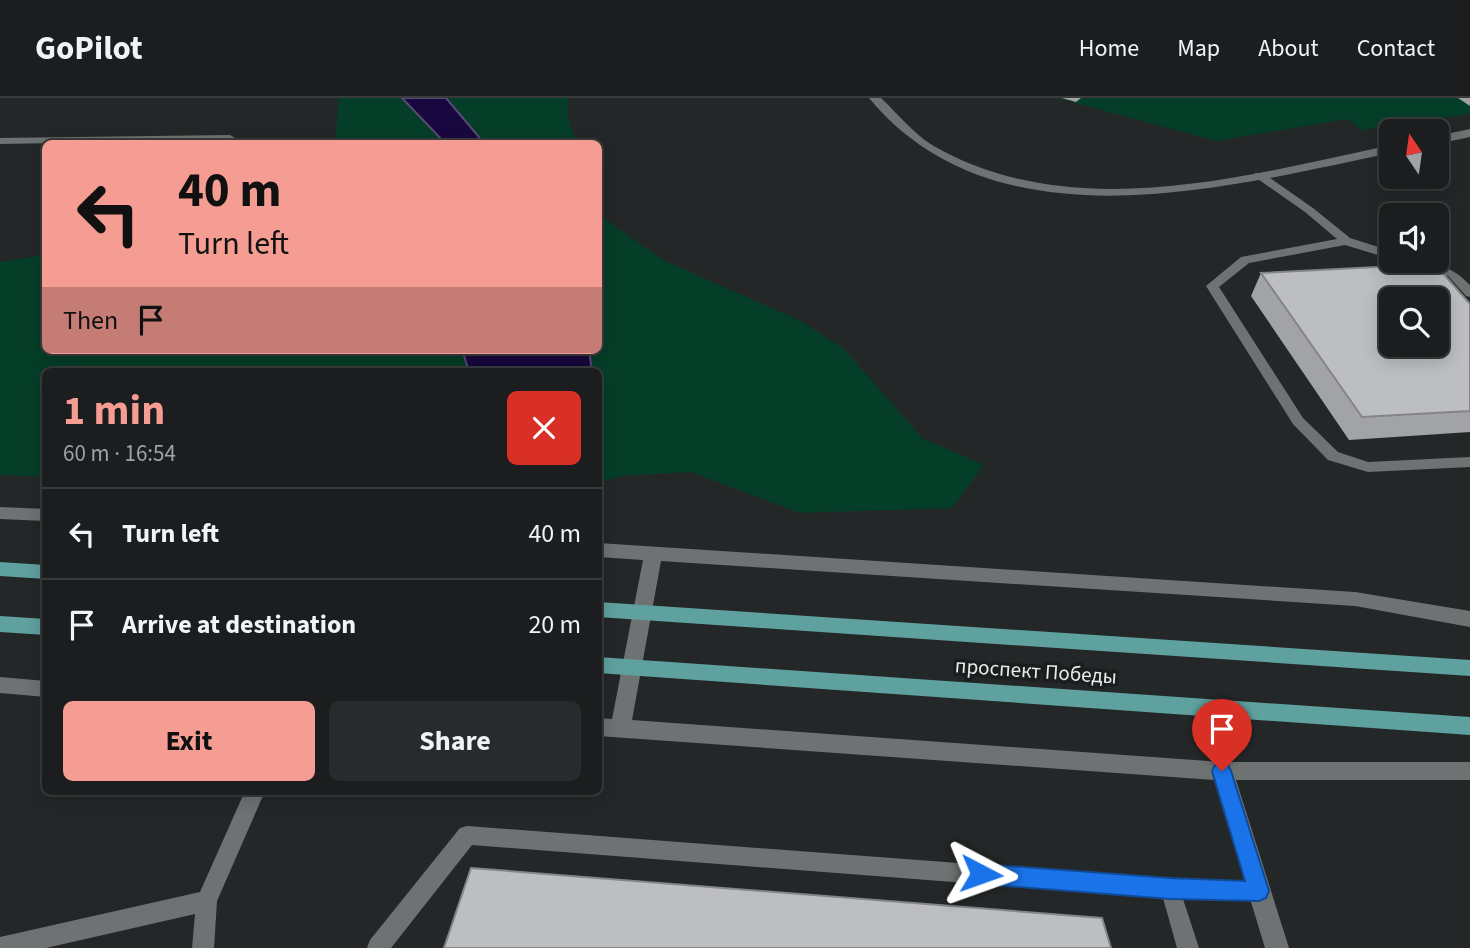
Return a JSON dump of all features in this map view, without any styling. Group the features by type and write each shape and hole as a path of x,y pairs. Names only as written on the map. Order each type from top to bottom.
{"main road":[{"path":"0,569 42,572"},
{"name":"проспект Победы","path":"602,609 1470,668"},
{"path":"0,624 42,627"},
{"name":"проспект Победы","path":"602,665 1470,726"}],"street":[{"path":"875,98 928,148 982,174 1054,190 1128,191 1195,185 1379,151"},
{"path":"1449,137 1470,133"},
{"path":"0,513 42,515"},
{"path":"602,550 1355,599 1470,619"},
{"path":"620,729 653,553"},
{"path":"0,685 42,689"},
{"path":"602,727 1222,771 1470,771"},
{"path":"1222,771 1277,948"}],"lane":[{"path":"77,140 230,138"},
{"path":"0,141 42,140"},
{"path":"1259,175 1309,210 1346,241 1379,251"},
{"path":"1346,241 1245,260 1212,286 1298,421 1333,456 1368,467 1470,461"},
{"path":"1449,272 1470,293"},
{"path":"203,948 207,901 253,795"},
{"path":"378,948 467,835 1170,888 1259,891"},
{"path":"1170,888 1188,948"},
{"path":"0,948 207,901"}],"green space":[{"path":"339,98 403,98 442,140 335,140"},
{"path":"445,98 568,98 568,116 575,140 480,140"},
{"path":"1057,98 1470,98 1470,114 1436,119 1379,119 1379,127 1362,130 1347,119 1216,141"},
{"path":"602,217 663,260 801,321 844,349 922,438 984,465 952,508 800,513 691,472 621,476 602,482 602,368 592,368 590,354 602,354"},
{"path":"42,255 42,354 463,354 467,368 42,368 42,477 0,475 0,262"}],"shaded area":[{"path":"402,98 446,98 481,140 442,140"},
{"path":"463,354 590,354 592,368 468,368"}],"building":[{"path":"1379,267 1379,273 1443,273 1470,304 1470,411 1362,417 1261,273"},
{"path":"471,868 1102,918 1111,948 444,948"}],"route":[{"path":"981,874 1170,888 1259,891 1222,771"}]}
